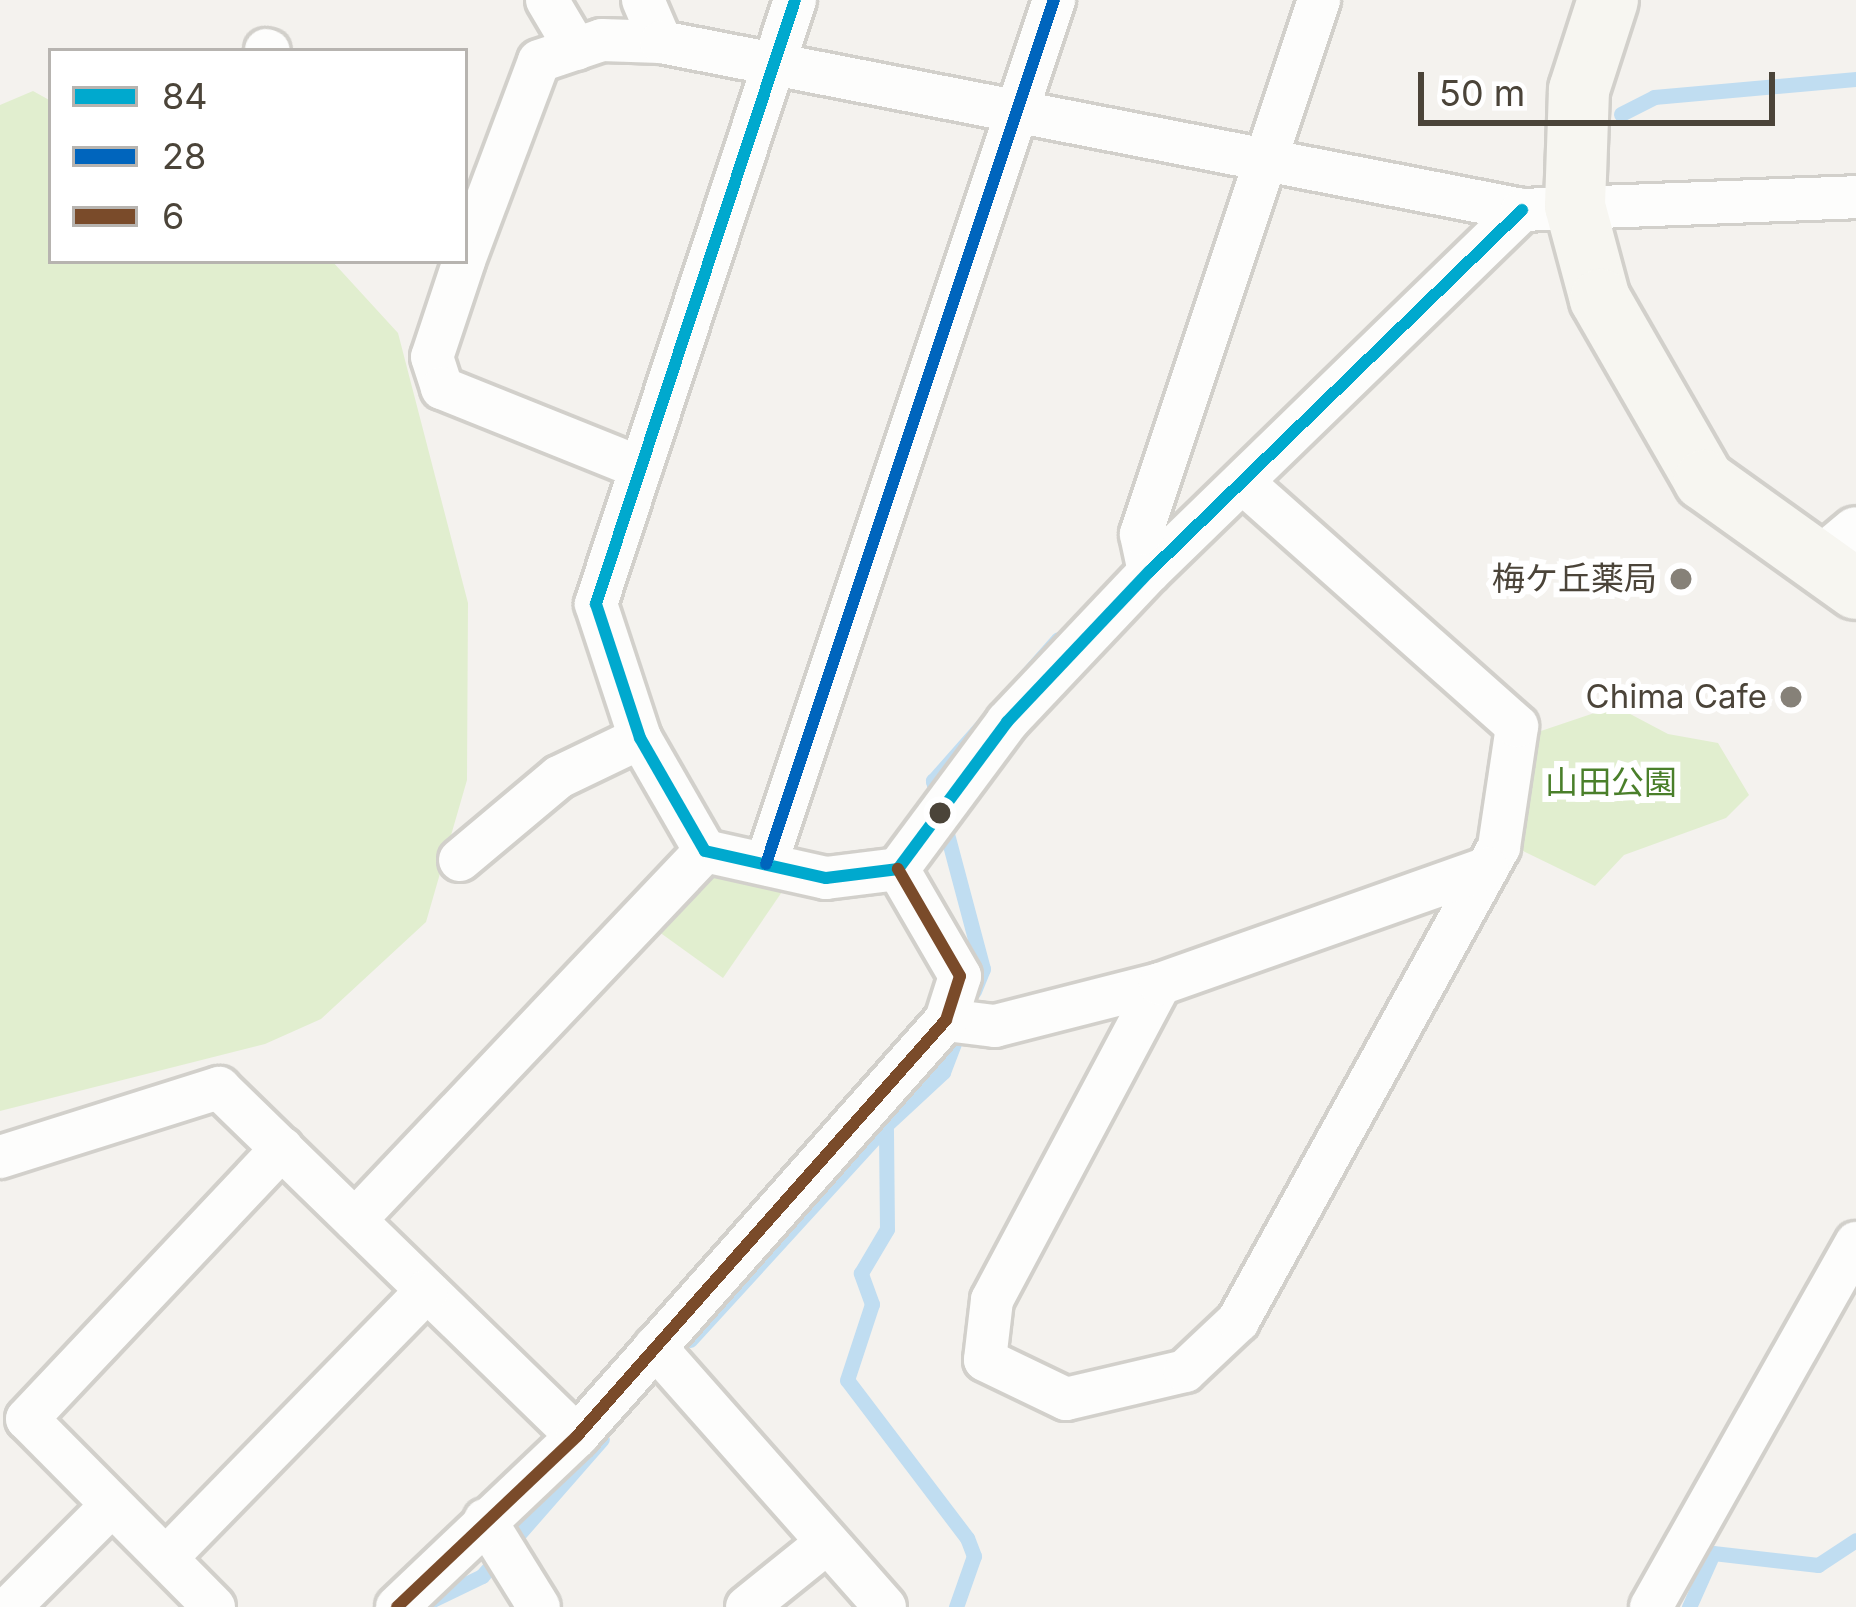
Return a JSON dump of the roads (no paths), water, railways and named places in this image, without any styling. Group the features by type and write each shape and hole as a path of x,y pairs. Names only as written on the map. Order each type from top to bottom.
{"main road":[{"path":"1608,0 1548,208 1704,479 1844,561"}],"street":[{"path":"547,0 576,49"},
{"path":"644,0 661,42"},
{"path":"795,0 596,604 640,738 705,851 826,878 898,868 1149,572 1548,208"},
{"path":"766,864 1012,113 1054,0"},
{"path":"1149,572 1141,534 1319,0"},
{"path":"468,241 539,61 576,49 661,42 1264,164 1548,208 1856,197"},
{"path":"461,264 432,357 442,388 641,468"},
{"path":"1160,985 992,1300 985,1360 1066,1399 1185,1371 1238,1321 1487,868 1517,726 1246,485"},
{"path":"460,860 559,777 640,738"},
{"path":"356,1220 705,851"},
{"path":"898,868 960,976 958,1022"},
{"path":"404,1601 496,1537 577,1436 663,1357 958,1022 1160,985 1487,868"},
{"path":"0,1157 219,1088 577,1436"},
{"path":"214,1607 27,1419 282,1148"},
{"path":"1651,1607 1856,1243"},
{"path":"167,1557 428,1291"},
{"path":"663,1357 824,1545 885,1607"},
{"path":"14,1604 112,1505"},
{"path":"496,1537 539,1607"},
{"path":"747,1607 824,1545"}],"waterway":[{"path":"1621,114 1654,97 1856,79"},
{"path":"974,991 983,969 933,781 1058,639"},
{"path":"956,1607 974,1556 967,1538 847,1380 872,1304 861,1273 887,1229 886,1125 943,1072 961,1025"},
{"path":"690,1340 886,1125"},
{"path":"420,1606 482,1576 602,1439"},
{"path":"1689,1607 1713,1553 1818,1565 1856,1540"}],"place":[{"name":"梅ケ丘薬局","path":"1681,579"},
{"name":"Chima Cafe","path":"1791,697"}],"park label":[{"name":"山田公園","path":"1611,783"}]}
